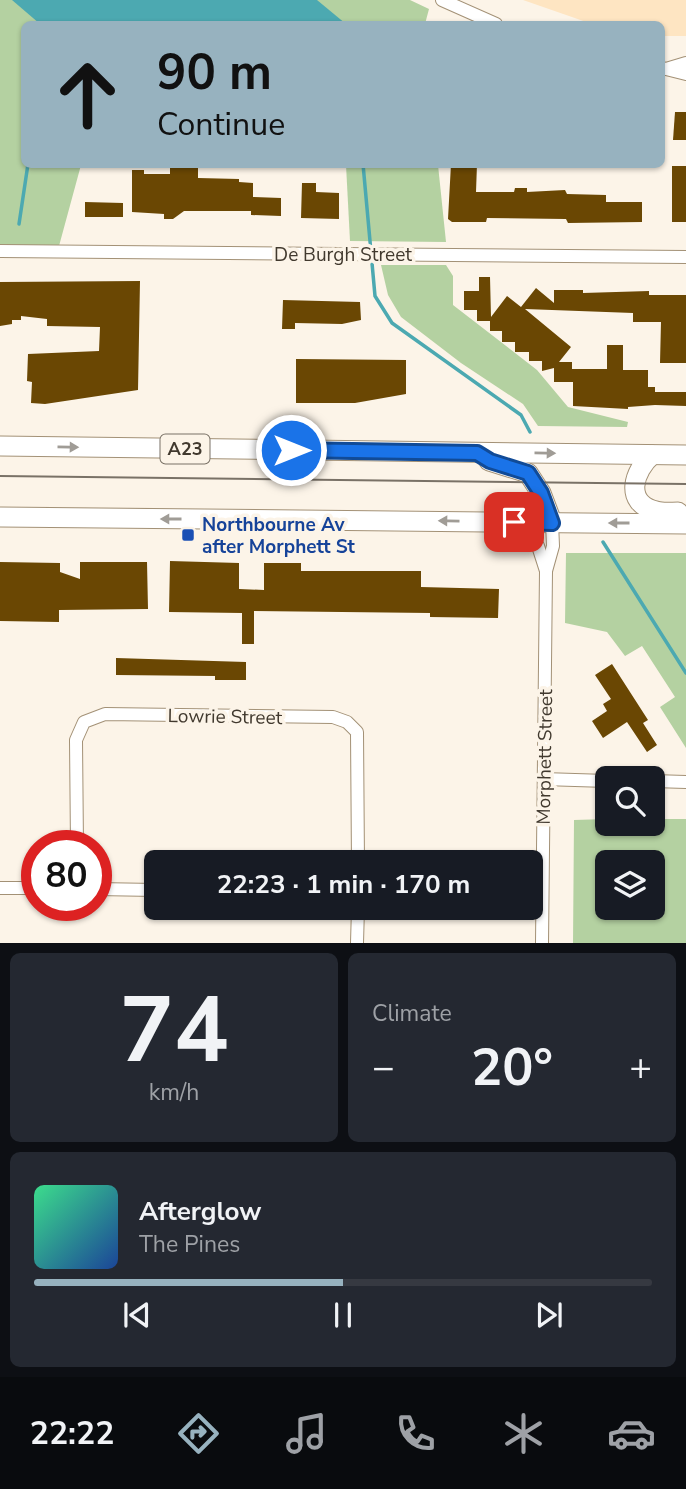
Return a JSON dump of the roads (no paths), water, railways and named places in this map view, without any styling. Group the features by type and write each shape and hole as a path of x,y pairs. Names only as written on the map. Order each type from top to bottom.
{"highway":[{"name":"A23","path":"0,446 686,455"},
{"path":"477,453 490,461 528,473 541,493 552,523"},
{"path":"652,455 635,474 636,492 644,504 654,511 686,513"},
{"path":"0,517 686,524"}],"street":[{"path":"442,0 489,21"},
{"path":"665,69 686,63"},
{"path":"665,69 686,74"},
{"name":"De Burgh Street","path":"0,251 686,257"},
{"name":"Morphett Street","path":"514,522 538,545 546,571"},
{"name":"Morphett Street","path":"539,850 543,779 546,571 553,545 552,523"},
{"name":"Lowrie Street","path":"77,830 76,740 84,722 105,714 333,717 347,722 357,732 358,850"},
{"path":"543,779 595,781"},
{"path":"665,781 686,782"},
{"path":"0,888 21,888"},
{"path":"112,889 144,890"},
{"path":"358,920 358,943"},
{"name":"Morphett Street","path":"539,920 541,943"}],"water":[{"path":"12,0 317,0 342,21 36,21"}],"waterway":[{"path":"19,224 27,168"},
{"path":"363,168 375,296 392,323 521,415 530,432"},
{"path":"603,542 686,673"}],"tram line":[{"path":"0,476 686,484"}],"place":[{"name":"Northbourne Av after Morphett St","path":"188,535"}]}
